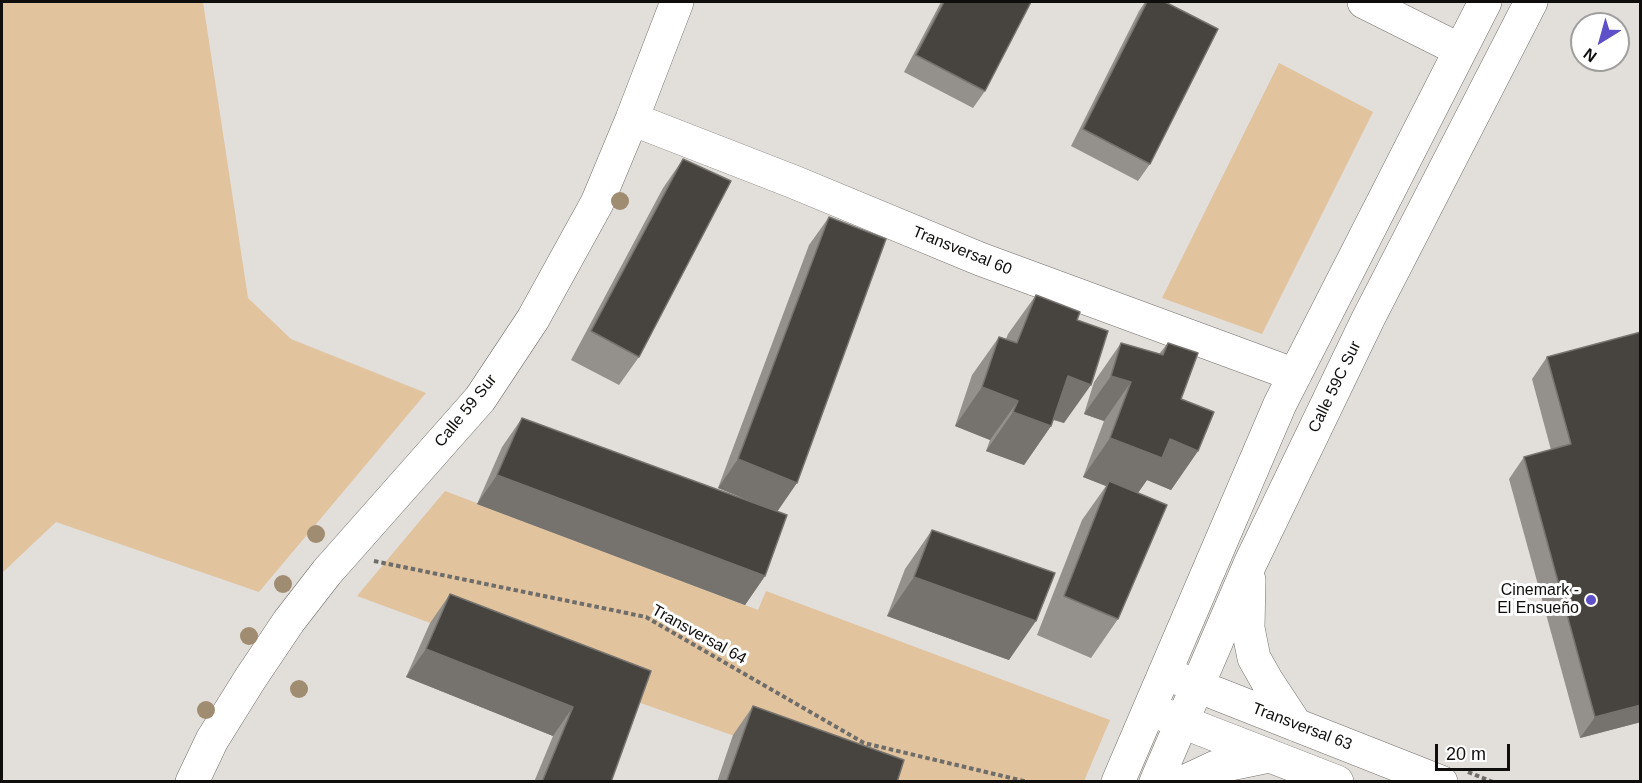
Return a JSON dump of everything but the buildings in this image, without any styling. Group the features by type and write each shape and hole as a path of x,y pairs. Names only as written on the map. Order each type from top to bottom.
{"street":[{"name":"Calle 59 Sur","path":"192,782 212,740 290,621 342,554 480,399 533,319 597,203 677,2"},
{"path":"1364,2 1460,51"},
{"path":"1118,782 1280,404 1485,2"},
{"name":"Calle 59C Sur","path":"1156,782 1250,564 1368,319 1531,2"},
{"name":"Transversal 60","path":"632,119 794,182 980,259 1295,375"},
{"path":"1250,564 1248,628 1254,658 1296,725"},
{"name":"Transversal 63","path":"1163,673 1441,782"},
{"path":"1148,709 1337,782"},
{"path":"1184,782 1216,767 1269,756"}],"path":[{"name":"Transversal 64","path":"342,554 646,617 864,743 1028,782"}],"shaded area":[{"path":"2,2 203,2 248,298 291,339 426,393 259,592 56,522 2,573"},
{"path":"1279,63 1373,112 1262,334 1162,298"},
{"path":"445,491 758,610 766,591 1110,720 1084,781 863,781 632,700 561,671 357,596"}],"place":[{"name":"Cinemark - El Ensueño","path":"1591,600"}]}
